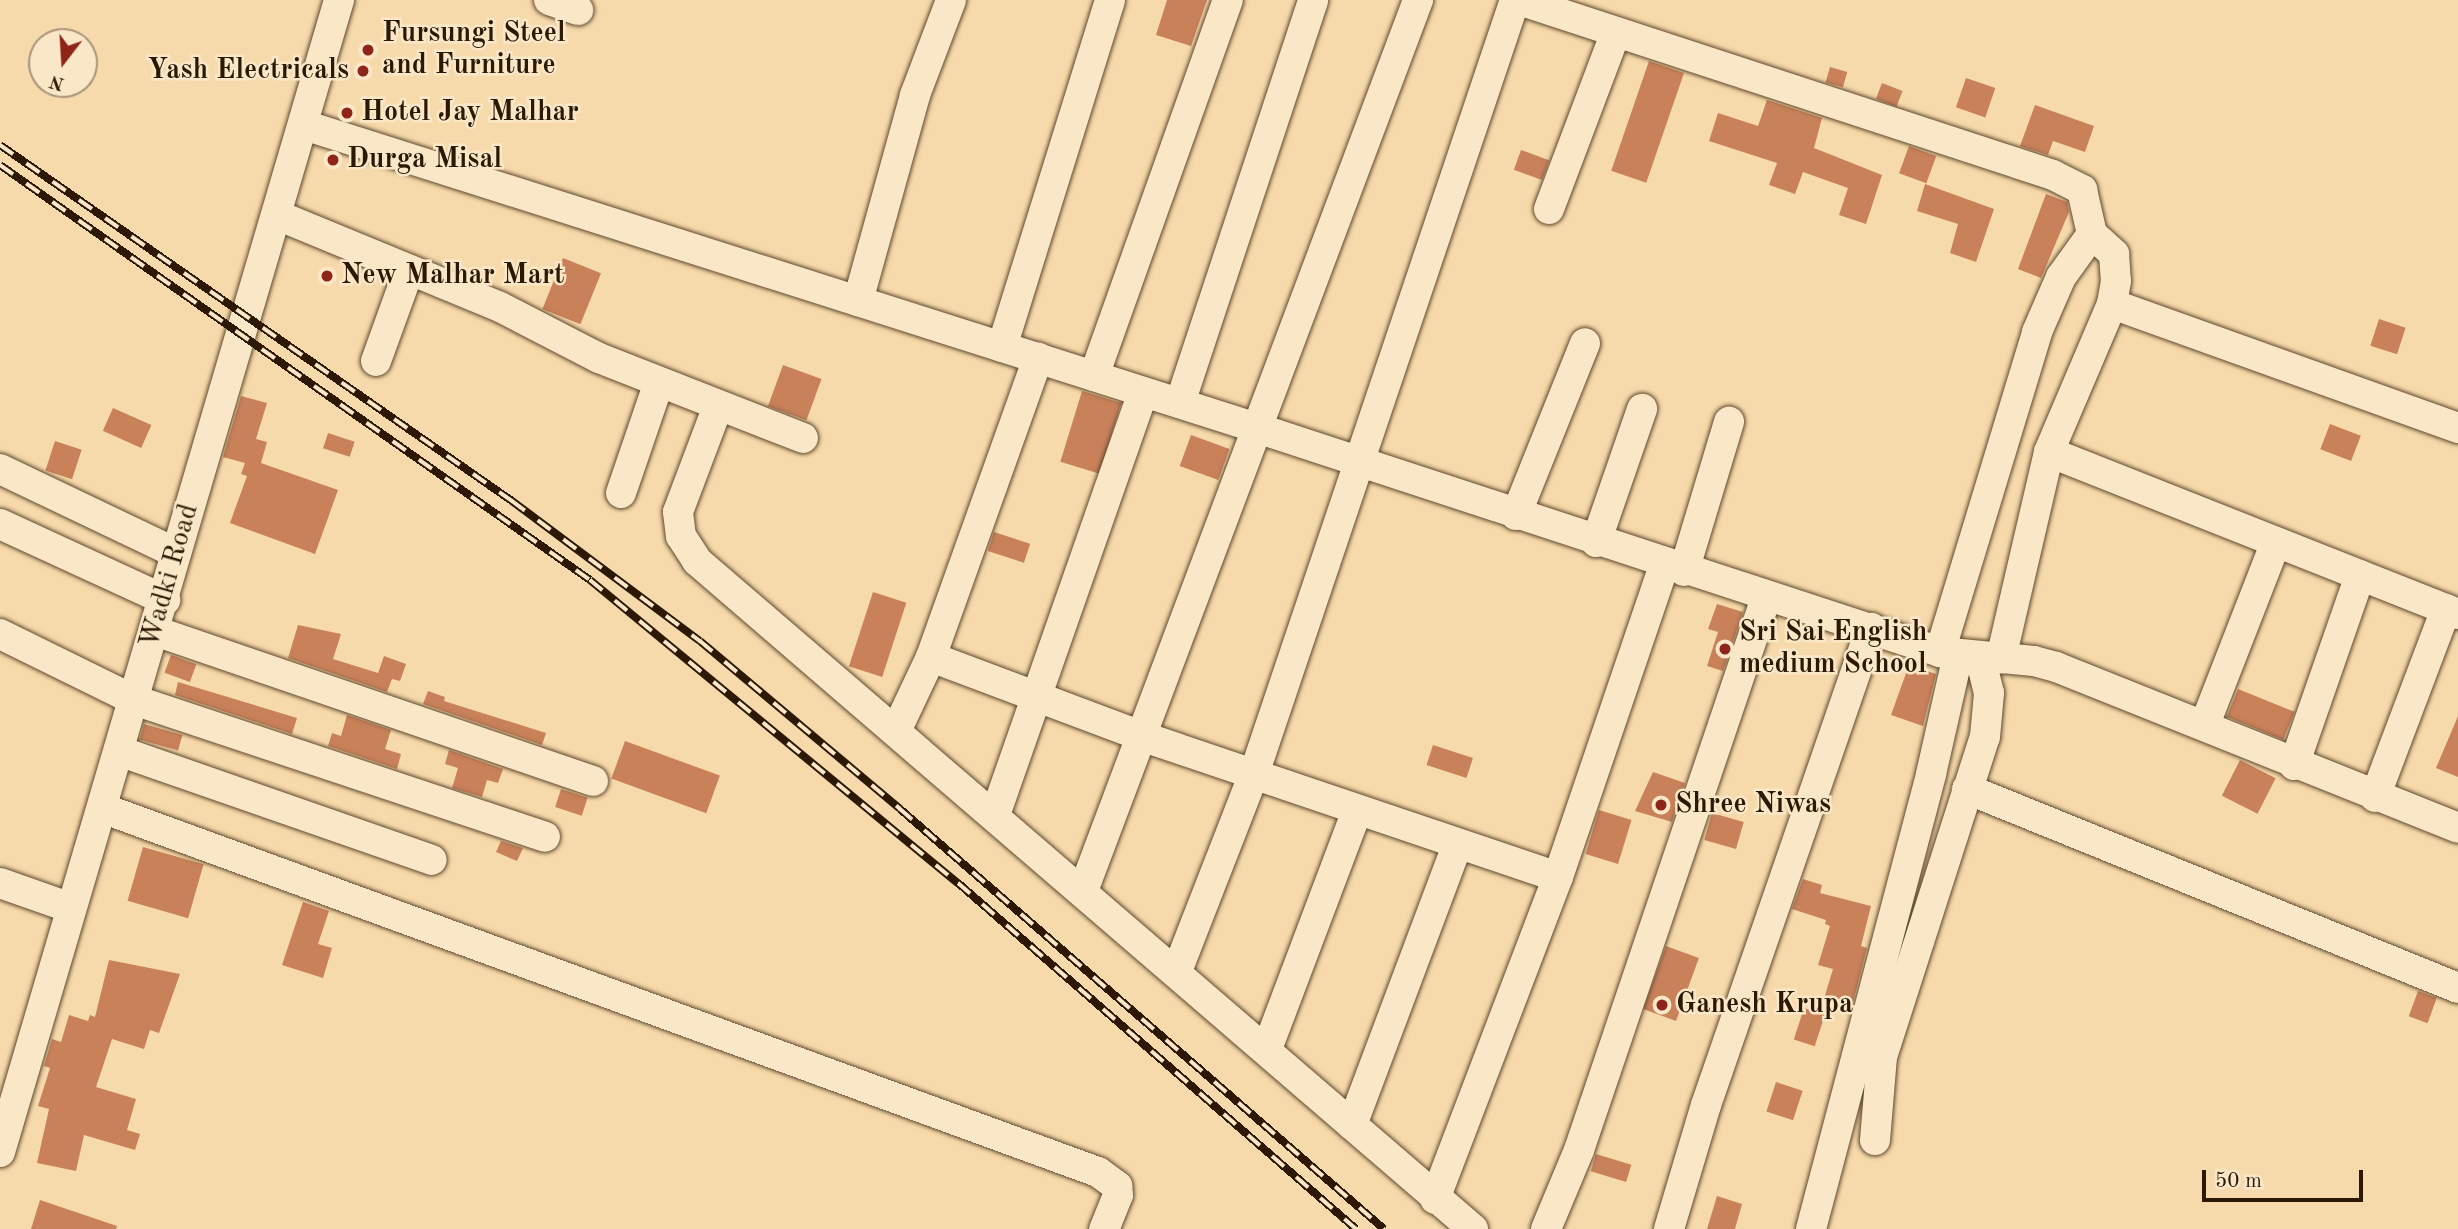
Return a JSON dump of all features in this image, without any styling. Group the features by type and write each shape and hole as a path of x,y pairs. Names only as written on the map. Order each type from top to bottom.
{"street":[{"name":"Wadki Road","path":"0,1152 3,1120 165,600 176,553 339,0"},
{"path":"549,0 578,10"},
{"path":"858,301 915,95 951,0"},
{"path":"1002,347 1110,0"},
{"path":"1094,376 1228,0"},
{"path":"1180,403 1313,0"},
{"path":"1083,891 1418,0"},
{"path":"1177,971 1254,774 1357,462 1517,0 2069,180 2087,201 2092,234 2061,276 2037,332 1970,656"},
{"path":"1549,209 1616,32"},
{"path":"304,125 1180,403 1766,598 1970,656 2056,667 2205,724 2294,765 2458,828"},
{"path":"277,215 409,270 659,382 803,438"},
{"path":"1811,1229 1931,774 1970,656 2049,452 2112,304 2118,265 2108,245 2092,234"},
{"path":"376,361 409,270"},
{"path":"2112,304 2458,428"},
{"path":"1516,515 1585,343"},
{"path":"896,731 931,657 1038,358"},
{"path":"621,493 659,382"},
{"path":"995,816 1143,392"},
{"path":"718,406 678,512 687,549 1267,1049 1435,1199 1473,1229"},
{"path":"1596,542 1642,409"},
{"path":"1435,1199 1729,422"},
{"path":"2049,452 2452,611 2375,797"},
{"path":"0,469 176,553"},
{"path":"0,524 165,600"},
{"path":"2205,724 2276,542"},
{"path":"2294,765 2360,575"},
{"path":"1546,1229 1579,1150 1766,598"},
{"path":"1669,1229 1706,1105 1871,628"},
{"path":"155,631 593,781"},
{"path":"0,634 134,700 545,837"},
{"path":"1875,1140 1882,1057 1988,714 1987,675 1970,656"},
{"path":"931,657 1141,736 1457,846 1558,877"},
{"path":"118,751 432,860"},
{"path":"1967,789 2458,988"},
{"path":"102,808 1098,1172 1117,1186 1118,1195 1104,1229"},
{"path":"1267,1049 1356,811"},
{"path":"1352,1125 1457,846"},
{"path":"0,883 71,908"}],"building":[{"path":"1167,0 1207,0 1191,46 1156,35"},
{"path":"1649,61 1684,73 1646,183 1611,171"},
{"path":"1830,67 1847,72 1843,87 1826,82"},
{"path":"1966,78 1995,88 1985,117 1956,107"},
{"path":"1882,83 1903,91 1896,107 1876,99"},
{"path":"1767,100 1822,118 1814,148 1882,175 1866,224 1839,215 1848,188 1803,172 1795,194 1769,185 1777,163 1709,141 1718,113 1758,126"},
{"path":"2035,105 2094,126 2085,152 2053,141 2048,155 2020,146"},
{"path":"1909,146 1936,156 1926,183 1899,173"},
{"path":"1521,150 1549,160 1542,180 1514,170"},
{"path":"1925,184 1994,209 1976,262 1950,253 1958,224 1917,211"},
{"path":"2046,194 2067,202 2069,212 2041,278 2018,269"},
{"path":"563,258 601,273 580,324 542,309"},
{"path":"2379,319 2406,328 2397,354 2370,346"},
{"path":"783,365 822,379 806,420 768,406"},
{"path":"1082,391 1121,403 1100,474 1060,462"},
{"path":"241,396 267,403 256,439 267,442 261,463 338,490 315,554 230,523 247,476 241,474 245,463 223,457"},
{"path":"113,408 151,425 141,448 103,431"},
{"path":"2330,424 2361,436 2351,461 2320,449"},
{"path":"328,433 355,442 350,457 323,448"},
{"path":"1191,435 1230,449 1218,480 1180,466"},
{"path":"55,441 82,450 72,479 45,470"},
{"path":"994,532 1030,544 1024,563 988,551"},
{"path":"873,592 906,603 882,677 849,666"},
{"name":"Sri Sai English medium School","path":"1717,604 1743,612 1723,671 1707,666 1718,632 1708,629"},
{"path":"298,625 341,634 333,659 378,673 384,656 406,664 400,681 392,679 387,692 288,658"},
{"path":"171,655 196,664 190,682 165,673"},
{"path":"1909,665 1936,674 1923,726 1891,715"},
{"path":"178,682 297,718 292,734 175,695"},
{"path":"2238,689 2295,712 2283,740 2227,717"},
{"path":"428,691 445,697 444,701 546,733 542,745 423,704"},
{"path":"347,715 391,730 385,749 401,754 397,769 328,746 332,733 341,736"},
{"path":"2458,716 2458,777 2436,768"},
{"path":"144,724 182,735 178,750 140,739"},
{"path":"625,741 720,776 706,813 611,779"},
{"path":"1433,745 1473,758 1466,778 1427,765"},
{"path":"449,750 503,769 498,783 487,780 482,797 452,788 458,768 445,764"},
{"path":"2240,760 2276,778 2257,814 2222,796"},
{"name":"Shree Niwas","path":"1653,772 1685,783 1672,822 1635,811"},
{"path":"561,789 588,798 582,816 555,807"},
{"path":"1599,810 1632,820 1618,864 1586,854"},
{"path":"1712,813 1744,822 1736,849 1704,840"},
{"path":"501,841 523,848 517,861 496,852"},
{"path":"143,847 204,864 188,918 128,901"},
{"path":"1803,879 1822,885 1820,893 1871,906 1861,946 1867,948 1851,1010 1823,1002 1833,969 1818,965 1830,926 1825,924 1826,920 1792,909"},
{"path":"303,902 329,911 318,944 332,948 323,978 282,965"},
{"path":"1666,946 1699,958 1676,1021 1643,1009"},
{"path":"109,960 180,974 159,1033 150,1030 144,1049 112,1039 96,1087 136,1099 127,1130 140,1134 135,1150 84,1135 76,1171 37,1163 49,1109 38,1106 50,1068 44,1066 52,1039 61,1042 69,1015 88,1021 90,1015 95,1017"},
{"path":"2418,991 2437,998 2428,1023 2409,1016"},
{"path":"1804,1008 1825,1015 1815,1046 1794,1039"},
{"path":"1776,1082 1803,1091 1793,1120 1766,1111"},
{"path":"1596,1154 1631,1165 1626,1182 1591,1171"},
{"path":"1717,1196 1742,1204 1735,1229 1707,1229"},
{"path":"40,1200 117,1226 116,1229 31,1229"}],"railway":[{"path":"0,145 512,501 700,641 900,809 1384,1229"},
{"path":"0,165 590,580 958,883 1356,1229"}],"place":[{"name":"Fursungi Steel and Furniture","path":"368,50"},
{"name":"Yash Electricals","path":"363,71"},
{"name":"Hotel Jay Malhar","path":"347,113"},
{"name":"Durga Misal","path":"333,160"},
{"name":"New Malhar Mart","path":"327,276"},
{"name":"Sri Sai English medium School","path":"1725,649"},
{"name":"Shree Niwas","path":"1661,805"},
{"name":"Ganesh Krupa","path":"1662,1005"}]}
